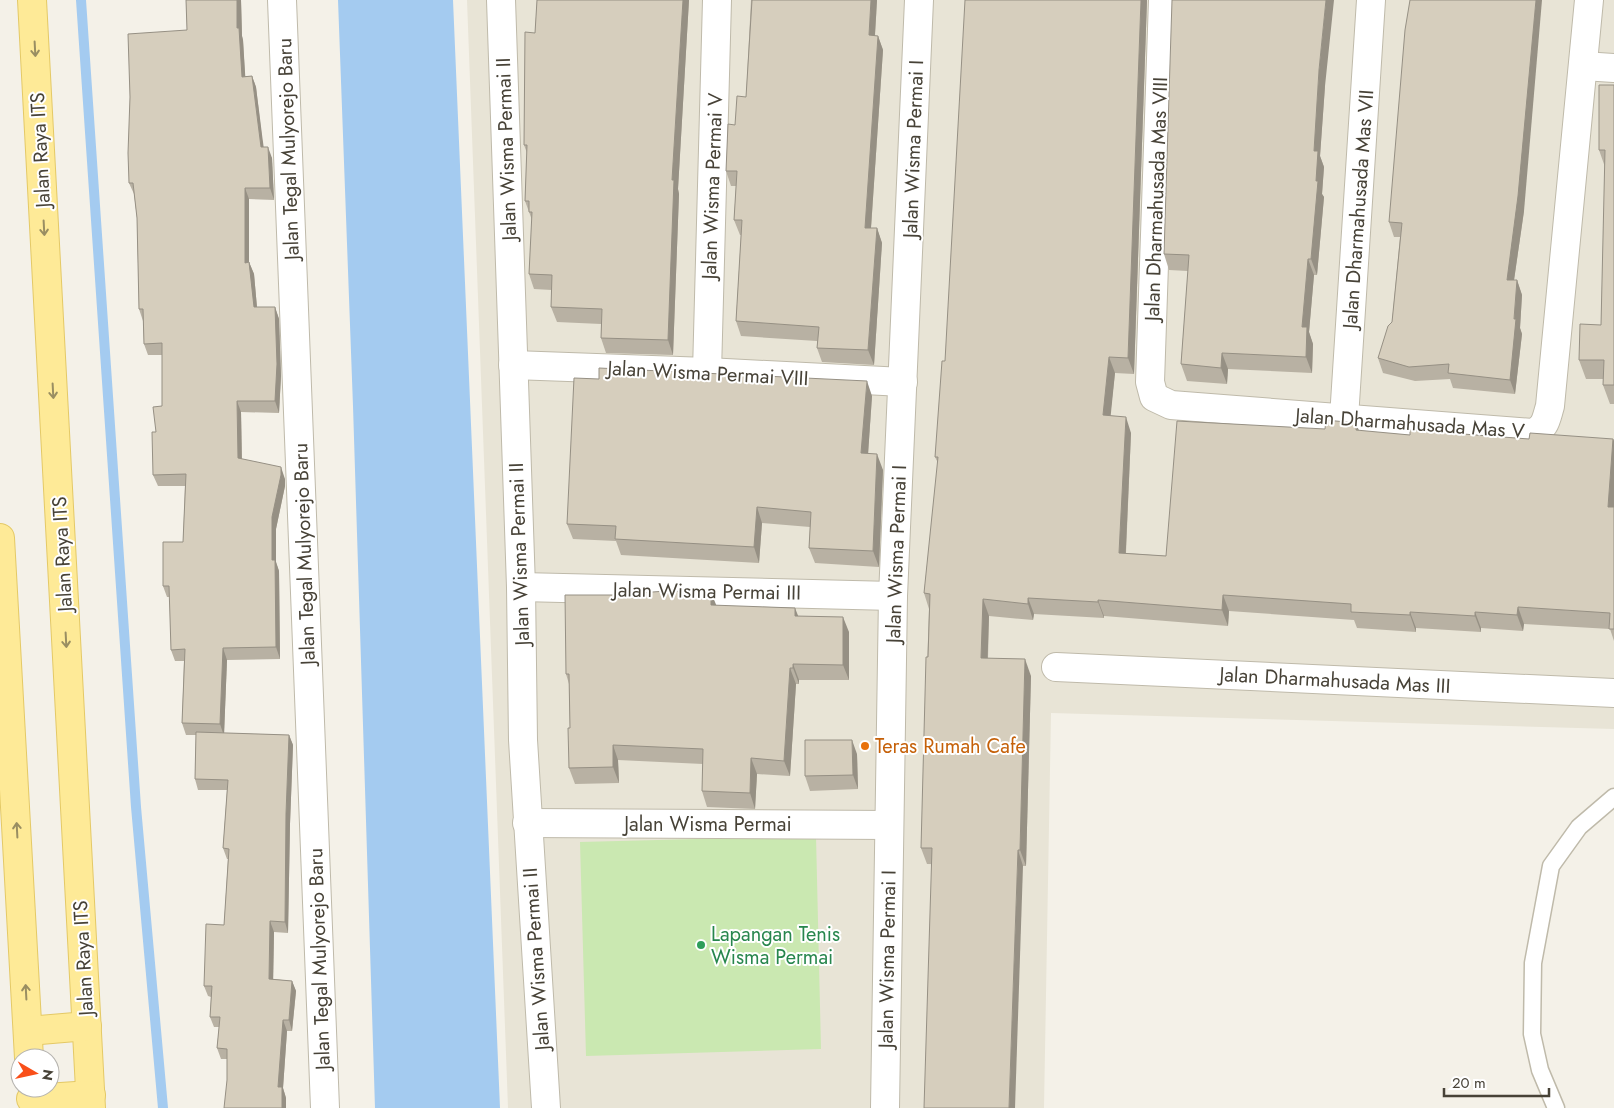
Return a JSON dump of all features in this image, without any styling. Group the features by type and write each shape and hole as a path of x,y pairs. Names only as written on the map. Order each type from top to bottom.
{"main road":[{"name":"Jalan Raya ITS","path":"32,0 91,1102"},
{"path":"0,538 29,1048"},
{"path":"28,1031 87,1026"},
{"path":"31,1098 91,1102"}],"street":[{"name":"Jalan Tegal Mulyorejo Baru","path":"282,0 325,1108"},
{"name":"Jalan Wisma Permai II","path":"501,0 521,587 523,740 546,1108"},
{"name":"Jalan Wisma Permai V","path":"707,372 717,0"},
{"name":"Jalan Wisma Permai I","path":"885,1108 892,596 919,0"},
{"name":"Jalan Dharmahusada Mas VIII","path":"1154,397 1150,382 1163,0"},
{"name":"Jalan Dharmahusada Mas VII","path":"1344,418 1372,0"},
{"name":"Jalan Dharmahusada Mas V","path":"1154,397 1170,405 1532,433 1540,430 1545,424 1550,406 1590,0"},
{"path":"1583,66 1614,68"},
{"name":"Jalan Wisma Permai VIII","path":"513,365 903,382"},
{"name":"Jalan Wisma Permai III","path":"521,587 892,596"},
{"name":"Jalan Dharmahusada Mas III","path":"1056,667 1614,693"},
{"name":"Jalan Wisma Permai","path":"527,824 889,825"}],"lane":[{"path":"1556,1108 1540,1070 1532,1034 1535,954 1552,866 1579,827 1614,797"}],"shaded area":[{"path":"467,0 1614,0 1614,729 1051,713 1044,1108 508,1108"}],"green space":[{"name":"Lapangan Tenis Wisma Permai","path":"816,836 821,1049 586,1056 580,842"}],"water":[{"path":"338,0 453,0 500,1108 375,1108"}],"building":[{"path":"186,0 237,0 237,28 239,28 242,77 252,76 261,147 268,147 270,188 245,188 245,263 249,262 254,307 275,307 277,364 275,401 237,401 238,458 281,467 272,517 272,560 275,560 276,647 223,648 220,724 182,723 185,649 171,650 169,586 163,586 163,542 183,542 186,474 153,475 152,432 156,432 153,407 162,406 162,343 144,344 143,309 139,309 137,218 133,183 129,183 130,97 128,34 187,30"},
{"path":"537,0 683,0 672,180 674,180 668,340 601,338 602,309 551,307 552,275 529,274 532,212 529,212 529,201 525,201 527,145 524,145 525,32 535,33"},
{"path":"752,0 871,0 869,35 878,36 865,228 877,228 868,350 817,348 819,327 736,321 742,220 734,220 737,171 726,171 728,124 735,125 737,96 746,97"},
{"path":"965,0 1141,0 1128,358 1109,357 1103,415 1126,417 1119,553 1166,556 1177,421 1325,429 1326,420 1356,423 1356,430 1410,435 1410,430 1529,439 1530,433 1613,439 1608,507 1614,507 1614,629 1609,629 1610,613 1518,607 1517,615 1475,612 1475,616 1410,612 1410,615 1351,612 1351,604 1223,595 1222,610 1098,600 1098,602 1028,598 1028,604 983,599 981,658 1025,659 1020,850 1018,850 1009,1108 924,1108 932,848 921,848 926,657 928,657 930,594 924,593 938,457 935,457 942,361 945,361"},
{"path":"1172,0 1326,0 1314,151 1318,151 1316,181 1318,181 1311,259 1308,259 1302,327 1307,327 1306,357 1222,353 1221,368 1181,364 1189,255 1164,254"},
{"path":"1410,0 1536,0 1518,196 1507,280 1517,280 1514,319 1516,319 1510,380 1448,373 1449,364 1409,367 1378,358 1388,326 1392,322 1402,223 1389,222 1405,30"},
{"path":"1599,85 1614,85 1614,385 1603,385 1604,360 1579,360 1580,324 1601,325 1605,150 1599,150"},
{"path":"599,368 867,381 861,453 877,454 873,551 809,548 811,512 757,507 754,547 615,539 616,526 567,524 574,378 599,379"},
{"path":"666,591 711,592 711,605 795,608 795,616 843,617 843,665 793,664 793,668 790,668 784,761 751,758 750,793 702,791 703,749 613,745 613,767 569,768 569,674 566,674 565,595 612,595"},
{"path":"196,732 289,735 285,922 270,921 269,979 292,981 289,1020 283,1020 278,1087 282,1087 282,1108 224,1108 227,1080 227,1049 217,1048 220,1017 210,1017 212,986 204,986 206,924 224,925 229,849 223,848 228,780 195,779"},
{"path":"805,740 852,740 853,775 805,776"}],"waterway":[{"path":"81,0 136,807 163,1108"}],"place":[{"name":"Teras Rumah Cafe","path":"865,746"},
{"name":"Lapangan Tenis Wisma Permai","path":"701,945"}]}
